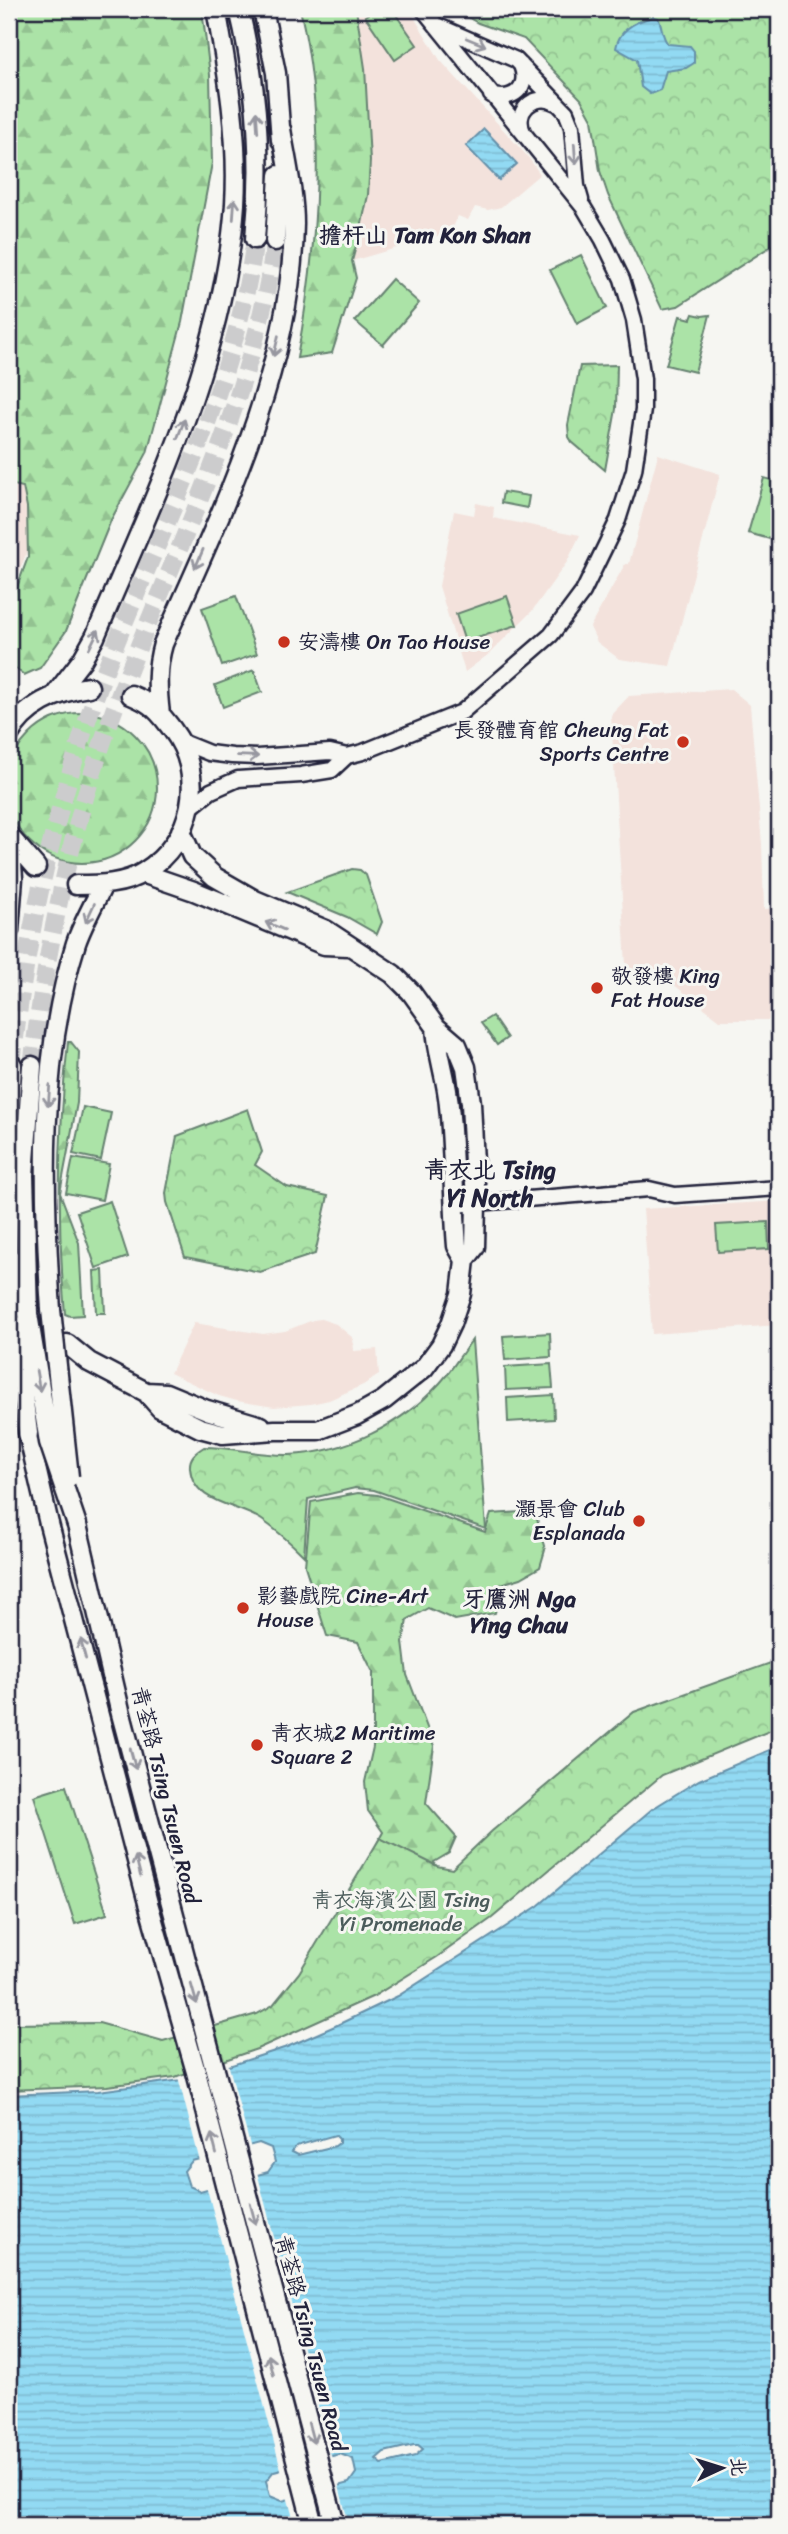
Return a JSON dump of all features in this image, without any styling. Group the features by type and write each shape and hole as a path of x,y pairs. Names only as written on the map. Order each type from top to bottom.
{"main road":[{"path":"55,695 82,660 95,637 173,451 199,383 216,321 232,235 235,169 228,73 216,9"},
{"path":"239,9 252,75 260,164 256,239"},
{"path":"160,714 157,677 163,643 255,424 281,325 291,265 294,220 276,73 263,9"},
{"path":"275,241 281,129"},
{"path":"9,735 28,712 55,695 89,687"},
{"path":"76,885 103,885 142,873 167,852 181,831 190,808 192,776 182,742 151,705 131,695"},
{"path":"9,713 28,712"},
{"path":"65,1350 146,1392 159,1408 200,1428 223,1434 318,1430 357,1415 384,1400 424,1368 441,1345 451,1324 461,1294 465,1260 475,1247 476,1203 471,1103 466,1067 457,1045 436,1027 411,992 393,974 326,930 255,900 215,877 192,856 181,831"},
{"path":"9,837 36,867"},
{"path":"9,837 13,878 9,930"},
{"path":"142,873 194,891 324,945 348,946"},
{"path":"77,1525 57,1382 46,1228 48,1120 61,1000 77,941 103,885"},
{"path":"436,1027 437,1051 445,1074 450,1107 457,1246 465,1260"},
{"path":"9,1124 12,1065"},
{"name":"青荃路 Tsing Tsuen Road","path":"32,1066 24,1197 29,1314 49,1442 77,1525 120,1710 335,2525"},
{"name":"青荃路 Tsing Tsuen Road","path":"9,1257 12,1307 28,1433 49,1524 148,1903 196,2072 313,2525"},
{"path":"9,1373 28,1433"}],"street":[{"path":"190,808 211,791 238,779 332,770 347,756 384,746 462,712 491,690 551,635 583,592 607,545 634,471 640,440 643,379 634,320 622,279 584,208 423,9"},
{"path":"431,22 511,57 566,112 572,127 577,186 584,208"},
{"path":"491,95 506,98 517,93 524,81 520,64"},
{"path":"524,135 521,115 530,103 543,99 558,104"},
{"path":"182,742 209,752 232,756 267,757 330,752 347,756"},
{"path":"454,1205 649,1189 675,1195 779,1188"}],"shaded area":[{"path":"356,9 409,9 440,60 528,157 540,174 501,207 488,210 475,207 468,220 458,216 451,232 352,261 368,195 370,161 365,68"},
{"path":"658,454 720,474 670,666 619,659 597,642 590,627 625,564 629,564"},
{"path":"9,477 30,480 28,549 9,599"},
{"path":"476,503 494,507 493,518 580,535 567,562 532,611 489,654 465,672 439,586 454,511 474,515"},
{"path":"731,689 750,705 762,844 764,909 779,908 779,1020 720,1020 661,975 638,977 626,965 611,715 629,696"},
{"path":"9,1081 56,1085 52,1185 57,1312 9,1306"},
{"path":"779,1201 779,1325 652,1334 643,1209"},
{"path":"321,1319 336,1324 353,1338 354,1351 377,1349 379,1375 329,1400 274,1407 219,1396 170,1373 194,1323 263,1334 285,1331"}],"green space":[{"path":"9,9 202,9 210,75 212,163 182,322 147,453 111,520 66,631 40,668 24,675 9,663 9,609 28,557 27,507 23,487 9,484"},
{"path":"300,9 356,9 365,68 370,161 368,195 352,261 356,278 332,353 297,358 310,271 316,183 314,96"},
{"path":"376,9 392,9 417,45 395,60 365,16"},
{"path":"454,9 779,9 779,241 678,306 662,309 608,195 600,171 592,119 581,99 524,39 478,23"},
{"path":"581,255 607,308 577,324 550,270"},
{"path":"392,279 419,303 383,345 355,321"},
{"path":"693,314 710,315 695,372 666,365 680,316 691,319"},
{"path":"617,365 616,409 605,470 572,442 568,425 580,366"},
{"path":"764,478 779,482 777,541 748,533"},
{"path":"503,492 529,496 527,508 501,503"},
{"path":"236,596 257,654 222,666 202,608"},
{"path":"507,596 517,625 465,642 456,614"},
{"path":"254,670 262,692 223,707 215,685"},
{"path":"82,713 111,719 135,735 151,759 157,788 151,817 135,841 111,857 82,863 53,857 29,841 13,817 7,788 13,759 29,735 53,719"},
{"path":"352,869 360,870 366,875 382,922 377,934 347,917 287,892"},
{"path":"492,1016 507,1038 497,1045 481,1023"},
{"path":"68,1042 71,1042 79,1052 77,1103 60,1193"},
{"path":"83,1107 111,1113 101,1160 73,1154"},
{"path":"248,1109 262,1152 255,1165 287,1187 328,1196 315,1254 260,1272 185,1257 166,1193 177,1136"},
{"path":"73,1158 109,1164 102,1200 66,1193"},
{"path":"60,1193 79,1243 83,1315 65,1314"},
{"path":"110,1201 128,1257 96,1268 77,1212"},
{"path":"768,1222 769,1249 718,1252 716,1225"},
{"path":"103,1270 105,1313 96,1313 94,1271"},
{"path":"550,1333 551,1357 505,1360 503,1336"},
{"path":"472,1340 486,1529 374,1490 355,1488 308,1499 304,1556 262,1520 218,1502 199,1489 193,1480 190,1468 192,1458 204,1447 289,1455 331,1449 372,1434 425,1398 444,1378"},
{"path":"551,1364 553,1388 506,1390 505,1367"},
{"path":"553,1395 554,1419 508,1422 507,1398"},
{"path":"358,1493 378,1495 485,1532 491,1514 535,1511 545,1550 540,1567 521,1578 501,1584 495,1613 455,1620 428,1608 407,1620 403,1642 407,1675 434,1746 426,1803 456,1837 449,1853 434,1862 461,1910 344,1906 383,1832 368,1811 365,1782 373,1747 373,1672 358,1642 327,1636 305,1566 311,1502"},
{"name":"青衣海濱公園 Tsing Yi Promenade","path":"779,1660 779,1727 662,1775 492,1918 437,1957 374,1996 257,2049 175,2077 107,2086 9,2090 9,2024 99,2023 163,2041 257,2014 273,2005 299,1973 380,1838 437,1866 452,1869 492,1831 634,1712"},
{"path":"66,1786 107,1914 75,1924 34,1796"}],"water":[{"path":"653,17 658,18 668,44 690,46 694,51 694,63 686,68 666,71 660,90 650,94 641,87 637,60 616,48 629,27"},
{"path":"484,129 517,164 499,180 466,146"},
{"path":"779,1746 779,2525 9,2525 9,2095 98,2091 189,2079 287,2047 335,2026 398,1996 538,1906 652,1809 699,1780","holes":["335,2135 339,2139 335,2146 298,2155 292,2152 296,2146","259,2143 271,2148 275,2162 268,2172 200,2191 189,2186 184,2171 192,2161","414,2445 423,2449 415,2456 382,2464 376,2459 384,2452","340,2454 353,2459 356,2473 349,2483 282,2501 270,2496 266,2481 274,2471"]}],"pier":[{"path":"228,2063 251,2149 200,2162 178,2077"},
{"path":"257,2172 332,2459 282,2473 206,2185"},
{"path":"338,2482 349,2525 295,2525 287,2496"}],"tunnel":[{"path":"12,1065 35,914 73,764 106,668 214,404 245,295 255,239"},
{"path":"32,1066 52,935 83,805 110,721 228,426 264,304 275,241"}],"place":[{"name":"安濤樓 On Tao House","path":"284,642"},
{"name":"長發體育館 Cheung Fat Sports Centre","path":"683,742"},
{"name":"敬發樓 King Fat House","path":"597,988"},
{"name":"灝景會 Club Esplanada","path":"639,1521"},
{"name":"影藝戲院 Cine-Art House","path":"243,1608"},
{"name":"青衣城2 Maritime Square 2","path":"257,1745"}],"district":[{"name":"擔杆山 Tam Kon Shan","path":"425,235"},
{"name":"青衣北 Tsing Yi North","path":"490,1184"},
{"name":"牙鷹洲 Nga Ying Chau","path":"519,1612"}]}
